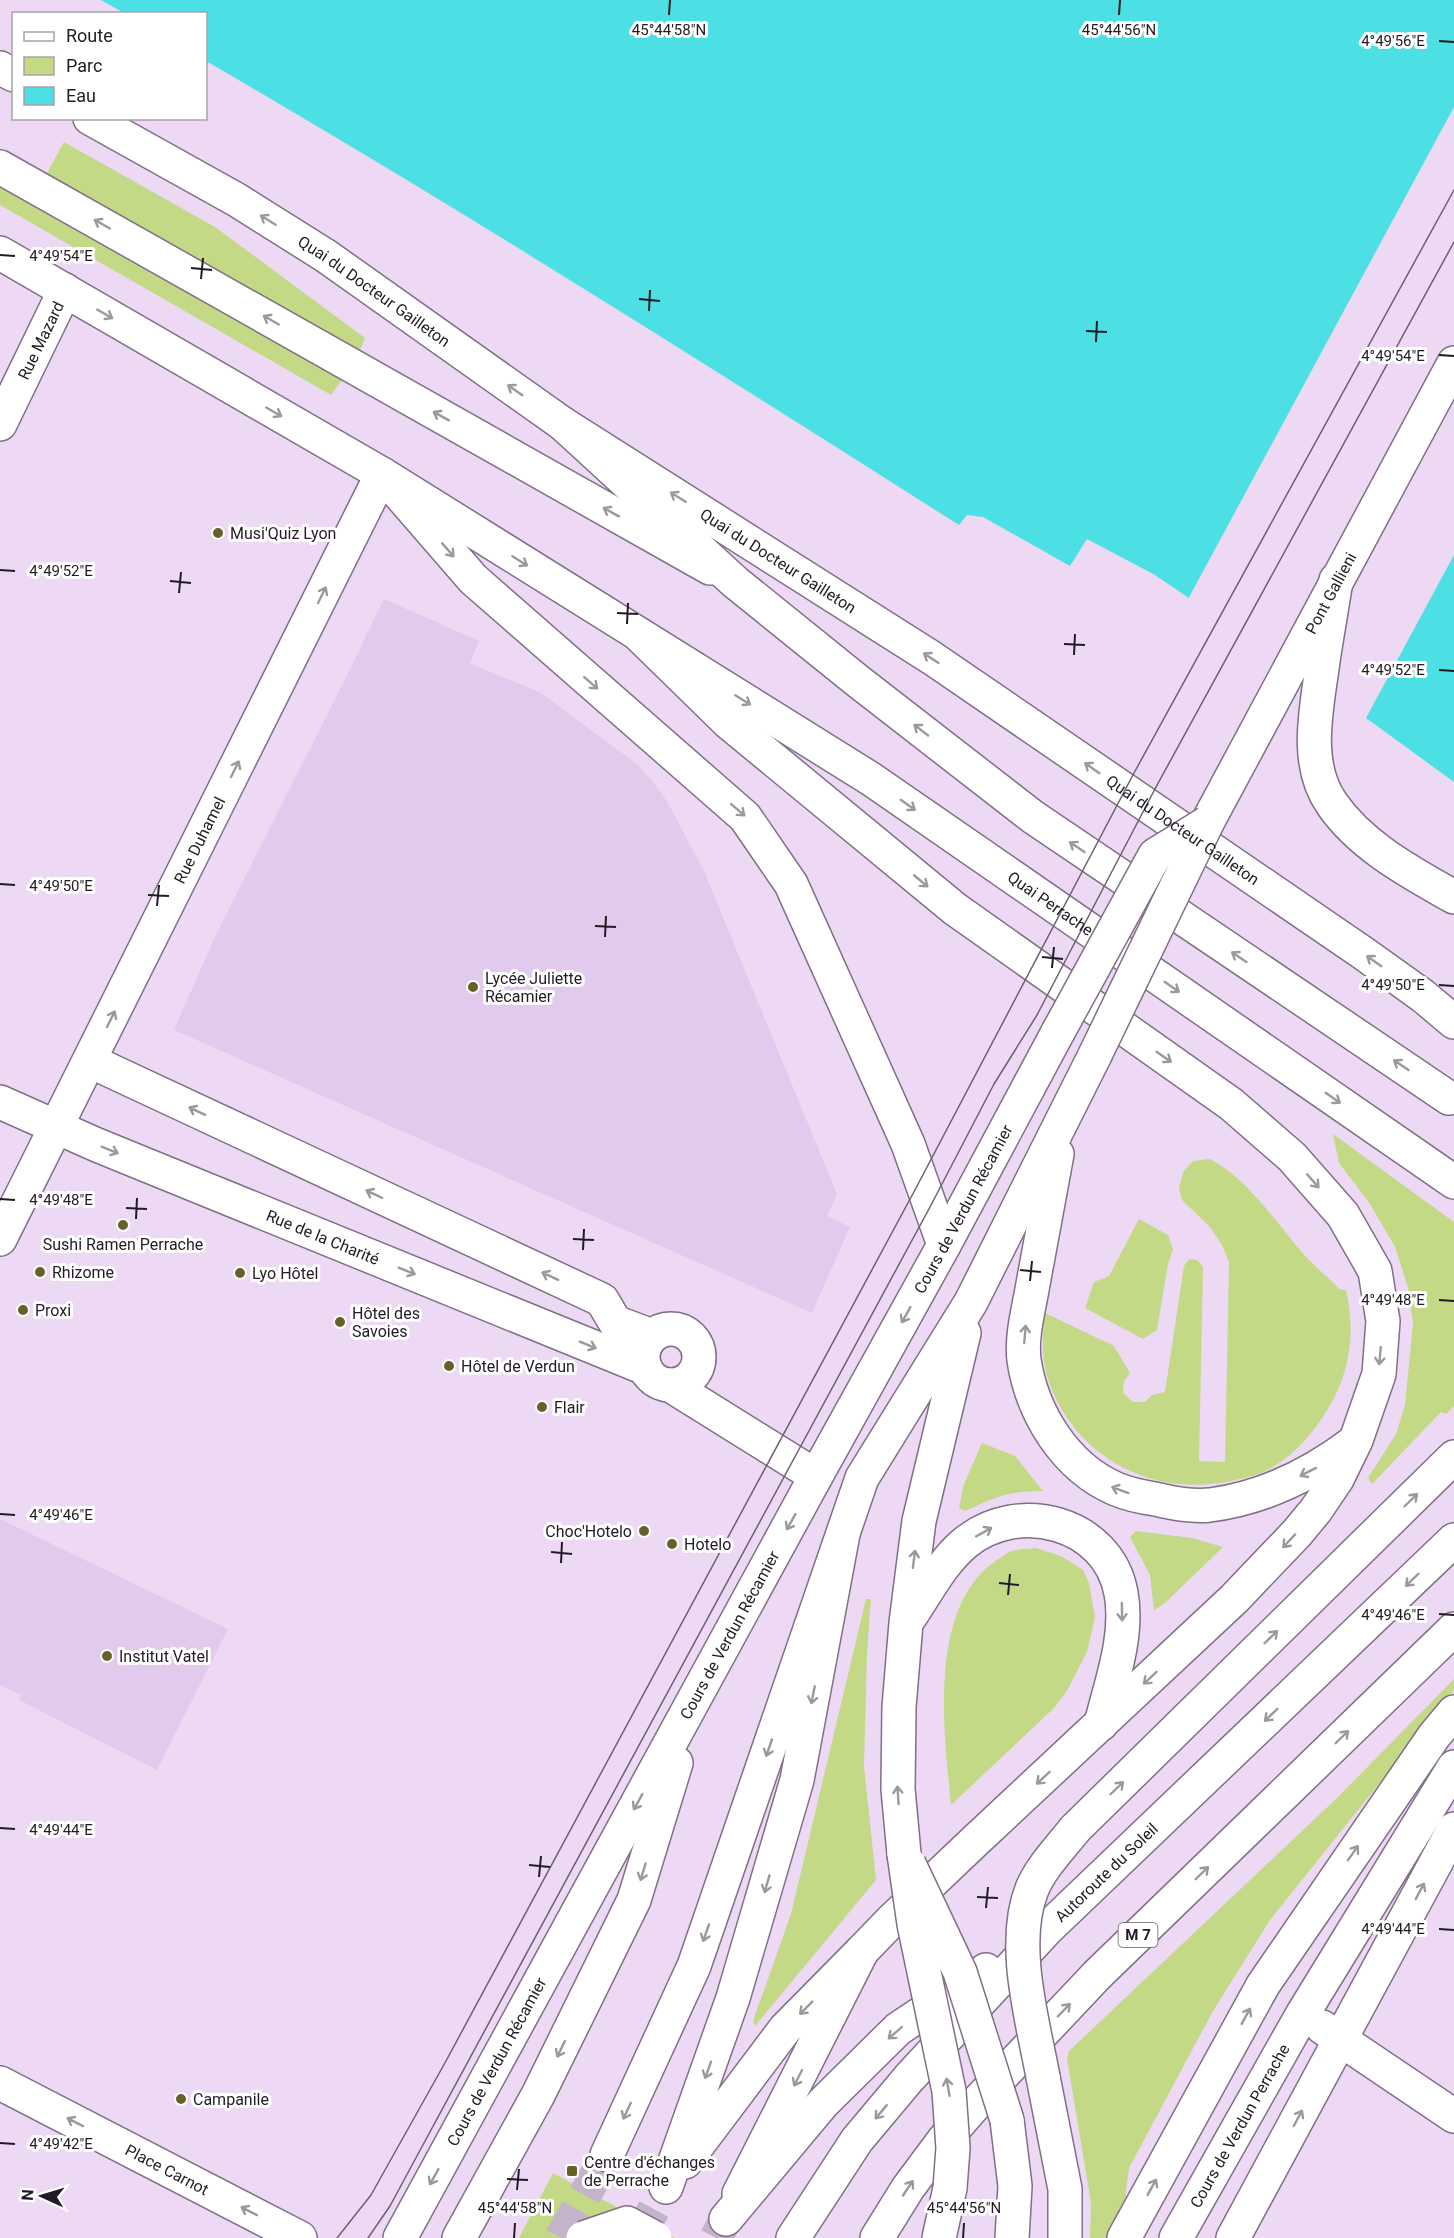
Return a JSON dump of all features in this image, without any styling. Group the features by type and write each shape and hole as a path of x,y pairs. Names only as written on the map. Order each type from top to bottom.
{"main road":[{"name":"Quai du Docteur Gailleton","path":"94,120 237,200 326,256 562,424 932,658 1372,959 1454,1022"},
{"path":"0,167 735,582"},
{"path":"0,253 382,474 640,636 728,722 955,909 1231,1104 1292,1157 1343,1215 1375,1271 1383,1321 1379,1374 1356,1440 1337,1479 1316,1510 1234,1599 892,1920 785,2029 666,2187 733,1998 797,1780 843,1534"},
{"name":"Rue Mazard","path":"0,424 64,290"},
{"name":"Pont Gallieni","path":"971,1302 1207,823 1454,363"},
{"path":"562,424 735,582 1033,818 1449,1098"},
{"path":"382,474 473,579 746,817 791,884 908,1144 944,1245"},
{"name":"Rue Duhamel","path":"0,1239 382,474"},
{"path":"1336,580 1316,711 1314,745 1317,766 1331,803 1374,848 1404,869 1454,897"},
{"name":"Quai Perrache","path":"640,636 871,779 1454,1182"},
{"name":"Cours de Verdun Récamier","path":"400,2238 1155,855 1207,823"},
{"path":"90,1061 602,1300 615,1322 652,1336"},
{"name":"Rue de la Charité","path":"0,1102 56,1128 657,1377 816,1476"},
{"path":"1064,1116 1026,1321 1024,1358 1037,1407 1052,1433 1069,1455 1085,1470 1117,1490 1181,1505 1208,1505 1258,1494 1295,1479 1326,1463 1356,1440"},
{"path":"606,2155 694,1966 862,1478 971,1302"},
{"path":"939,2238 950,2188 952,2148 949,2091 914,1924 903,1854 898,1788 899,1707 906,1623 919,1521 971,1302"},
{"path":"668,1328 677,1329 693,1339 697,1347 698,1365 687,1380 657,1377 642,1351 652,1336 668,1328"},
{"path":"1065,2238 1065,2189 1026,1986 1025,1916 1032,1888 1075,1829 1454,1457"},
{"path":"906,1623 953,1556 966,1542 992,1527 1006,1523 1037,1520 1051,1522 1078,1532 1100,1551 1109,1563 1117,1577 1122,1594 1122,1630 1101,1724"},
{"name":"Autoroute du Soleil","path":"793,2238 857,2140 909,2078 1047,1929 1454,1539"},
{"name":"M 7","path":"878,2238 909,2187 942,2141 1002,2074 1097,1975 1454,1629"},
{"path":"459,2238 538,2095 634,1900 696,1696"},
{"path":"1124,2238 1263,1984 1434,1736 1454,1712"},
{"name":"Cours de Verdun Perrache","path":"1176,2238 1302,2014 1454,1767"},
{"path":"1233,2238 1454,1829"},
{"path":"903,1854 960,1972 1007,2120 1015,2186 1012,2238"},
{"path":"862,1951 726,2220 823,2103 898,2029 1047,1929"},
{"path":"1302,2014 1454,2116"},
{"name":"Place Carnot","path":"0,2083 300,2238"},
{"path":"583,2238 627,2223 655,2238"}],"shaded area":[{"name":"Lycée Juliette Récamier","path":"384,599 479,641 470,663 541,693 637,764 668,803 704,871 837,1194 827,1216 850,1227 812,1313 174,1030 212,943"},
{"name":"Institut Vatel","path":"0,1519 228,1629 157,1770 19,1700 21,1695 0,1685"}],"green space":[{"path":"64,142 215,227 365,338 359,353 46,175"},
{"path":"0,183 343,379 331,395 0,205"},
{"path":"1333,1134 1454,1222 1454,1406 1446,1414 1441,1412 1372,1484 1368,1478 1396,1434 1405,1405 1413,1323 1408,1287 1395,1247 1370,1204 1339,1163"},
{"path":"1209,1159 1237,1178 1309,1260 1339,1289 1346,1290 1350,1337 1346,1368 1334,1398 1315,1428 1296,1449 1281,1462 1256,1475 1226,1482 1196,1485 1167,1482 1139,1475 1114,1462 1091,1445 1072,1425 1057,1400 1046,1372 1043,1335 1045,1313 1114,1346 1130,1373 1124,1381 1123,1393 1133,1402 1145,1402 1152,1395 1165,1392 1184,1266 1189,1259 1197,1260 1203,1267 1199,1461 1225,1462 1229,1262 1222,1245 1210,1227 1182,1200 1179,1189 1183,1172 1193,1161"},
{"path":"1139,1219 1168,1235 1173,1249 1168,1264 1157,1330 1143,1339 1085,1308 1094,1282 1109,1276"},
{"path":"982,1443 1015,1456 1043,1491 1002,1496 965,1511 959,1508 964,1484"},
{"path":"1136,1531 1192,1538 1223,1547 1165,1603 1154,1610 1150,1575 1130,1537"},
{"path":"1036,1548 1061,1556 1083,1570 1089,1583 1095,1617 1087,1652 1068,1689 1054,1708 951,1805 945,1743 945,1673 950,1639 959,1608 975,1581 997,1560 1012,1551"},
{"path":"866,1599 871,1599 864,1766 876,1880 755,2026 753,2021 791,1914"},
{"path":"1454,1679 1454,1690 1270,1920 1213,2011 1129,2168 1125,2199 1105,2238 1090,2238 1091,2203 1067,2059 1069,2051 1337,1798"},
{"path":"553,2173 675,2238 519,2238"}],"water":[{"path":"101,0 1454,0 1454,782 1373,723 1155,575 1087,539 1070,566 983,517 967,515 959,525 491,231 207,62 207,12 122,12"}],"pier":[{"path":"1454,107 1454,555 1366,718 1367,722 1187,601"}],"tunnel":[{"path":"561,2238 607,2155"},
{"path":"638,2238 666,2187"},
{"path":"716,2238 726,2219"}],"tram line":[{"path":"337,2238 371,2195 446,2061 916,1188 1134,773 1454,190"},
{"path":"368,2238 390,2206 930,1207 994,1084 1037,1015 1156,787 1454,242"}],"place":[{"name":"Musi'Quiz Lyon","path":"218,533"},
{"name":"Lycée Juliette Récamier","path":"473,987"},
{"name":"Sushi Ramen Perrache","path":"123,1225"},
{"name":"Rhizome","path":"40,1272"},
{"name":"Lyo Hôtel","path":"240,1273"},
{"name":"Proxi","path":"23,1310"},
{"name":"Hôtel des Savoies","path":"340,1322"},
{"name":"Hôtel de Verdun","path":"449,1366"},
{"name":"Flair","path":"542,1407"},
{"name":"Choc'Hotelo","path":"644,1531"},
{"name":"Hotelo","path":"672,1544"},
{"name":"Institut Vatel","path":"107,1656"},
{"name":"Campanile","path":"181,2099"},
{"name":"Centre d'échanges de Perrache","path":"572,2171"}]}
